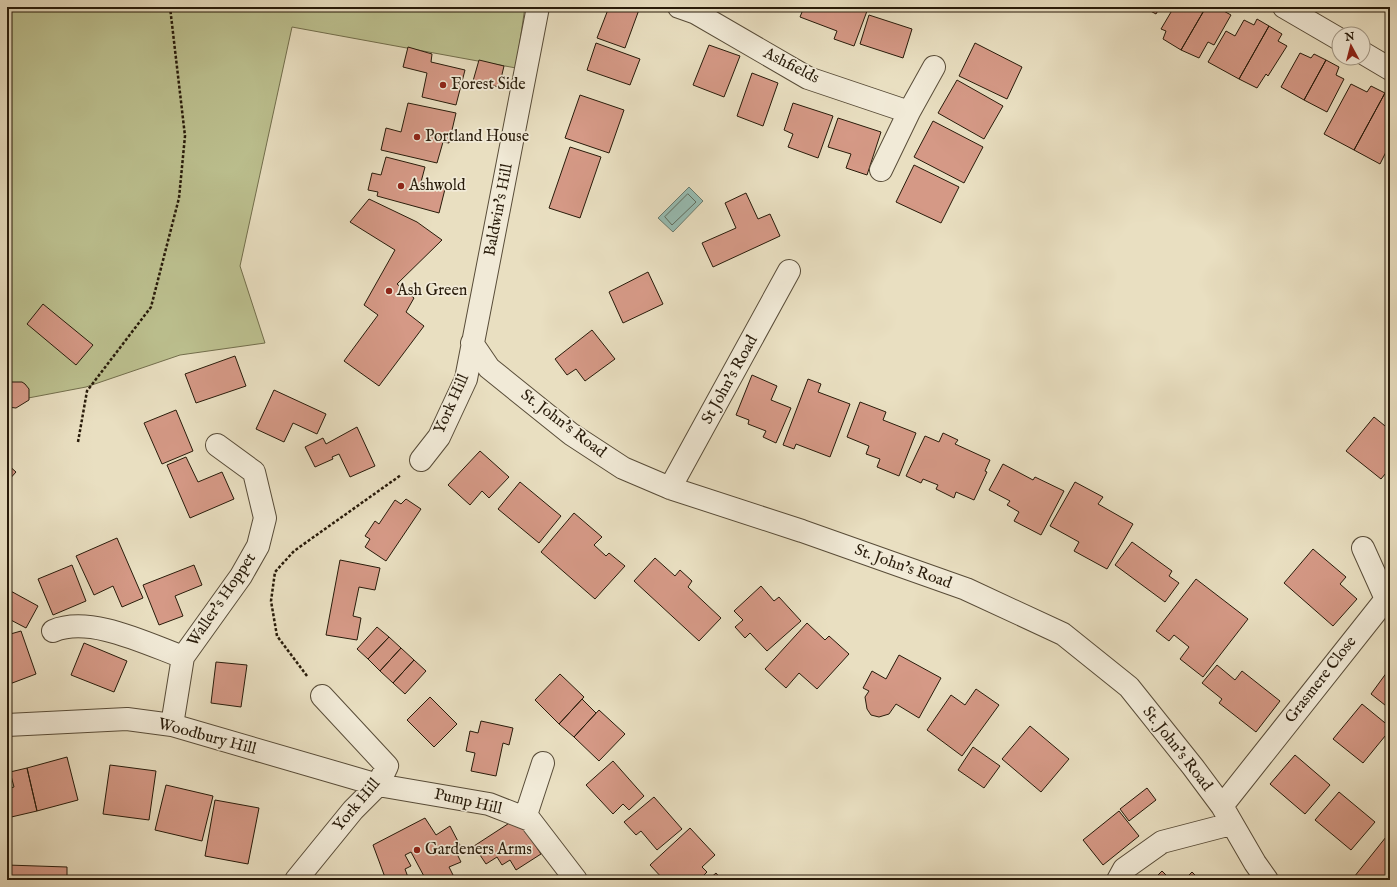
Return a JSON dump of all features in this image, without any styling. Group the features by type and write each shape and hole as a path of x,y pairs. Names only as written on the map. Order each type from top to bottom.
{"street":[{"name":"Baldwin's Hill","path":"472,343 538,7"},
{"name":"Ashfields","path":"679,7 696,13 808,78 909,112"},
{"path":"1284,7 1331,34"},
{"path":"1371,58 1390,69"},
{"path":"881,170 909,112 934,67"},
{"name":"St John's Road","path":"670,488 789,271"},
{"name":"York Hill","path":"421,460 439,437 466,380 472,343"},
{"name":"St. John's Road","path":"472,343 489,368 571,434 623,468 670,488 802,531 966,590 1062,634 1129,687 1193,767 1226,815 1267,880"},
{"name":"Waller's Hoppet","path":"172,725 183,657 241,576 258,546 265,518 254,472 217,445"},
{"name":"Grasmere Close","path":"1226,815 1386,599 1363,548"},
{"path":"53,631 63,627 98,628 132,638 183,657"},
{"name":"York Hill","path":"296,880 353,810 378,785 387,766 322,696"},
{"name":"Woodbury Hill","path":"7,725 127,719 172,725 378,785"},
{"path":"525,818 543,763"},
{"name":"Pump Hill","path":"378,785 489,804 530,820 576,880"},
{"path":"1118,880 1124,869 1162,842 1226,815"}],"path":[{"path":"78,442 87,391 151,307 179,198 185,136 170,7"},
{"path":"322,696 277,636 271,601 275,572 294,551 421,460"}],"green space":[{"path":"7,7 525,7 516,68 292,27 240,266 265,343 180,355 86,387 23,399 7,410"}],"water":[{"path":"689,187 703,201 673,232 658,218"}],"building":[{"path":"609,7 640,7 625,48 597,38"},
{"path":"804,7 858,7 867,11 854,46 834,39 837,31 800,17"},
{"path":"1143,7 1160,7 1156,14"},
{"path":"1174,7 1206,7 1181,50 1163,39 1166,31 1161,29"},
{"path":"1206,7 1220,7 1220,9 1231,15 1214,45 1208,42 1199,58 1181,50"},
{"path":"869,15 912,29 903,58 860,44"},
{"path":"1257,19 1269,26 1239,79 1208,62 1226,31 1235,36 1244,20 1254,25"},
{"path":"1269,26 1282,34 1278,41 1287,46 1268,76 1266,74 1257,88 1239,79"},
{"path":"596,43 640,59 630,85 587,70"},
{"path":"975,43 1022,67 1007,99 959,76"},
{"path":"709,45 740,56 724,97 693,85"},
{"name":"Forest Side","path":"408,47 432,54 431,62 465,70 456,105 422,97 427,73 403,67"},
{"path":"1300,53 1311,58 1314,54 1326,60 1304,100 1281,87"},
{"path":"479,60 504,66 499,87 473,81"},
{"path":"1326,60 1331,63 1331,66 1339,67 1336,75 1344,79 1327,112 1304,100"},
{"path":"752,73 778,83 763,126 737,116"},
{"path":"957,80 1003,106 984,139 938,113"},
{"path":"1351,84 1367,92 1371,86 1385,93 1354,150 1324,134"},
{"path":"1385,93 1390,96 1390,144 1380,164 1354,150"},
{"path":"580,95 624,110 609,153 565,138"},
{"name":"Portland House","path":"408,103 456,113 449,143 443,142 437,163 381,150 386,128 401,132"},
{"path":"793,103 833,116 818,158 788,147 793,134 784,130"},
{"path":"838,118 881,132 867,175 846,168 851,154 828,147"},
{"path":"933,121 983,147 964,183 914,157"},
{"path":"570,147 601,157 580,218 549,208"},
{"name":"Ashwold","path":"386,157 425,167 421,182 445,189 439,213 377,196 378,192 368,190 372,173 381,175"},
{"path":"914,165 959,187 941,223 896,202"},
{"path":"746,193 758,219 770,214 780,236 713,267 702,243 736,228 725,203"},
{"name":"Ash Green","path":"369,199 417,222 442,240 397,284 414,298 406,312 424,326 379,386 344,361 378,315 364,305 395,250 350,222"},
{"path":"648,272 663,304 623,323 609,292"},
{"path":"43,304 93,345 76,365 27,324"},
{"path":"592,330 615,359 585,381 576,369 567,375 555,359"},
{"path":"235,356 246,386 196,403 185,374"},
{"path":"752,375 777,386 771,400 791,408 776,443 763,437 766,431 748,424 749,420 736,415"},
{"path":"808,379 821,384 818,392 850,404 830,457 796,444 794,449 783,445"},
{"path":"7,382 22,382 25,384 29,389 29,400 16,408 7,407"},
{"path":"274,390 326,414 317,434 293,423 284,442 256,429"},
{"path":"860,402 886,412 883,420 916,433 899,476 877,467 880,459 866,454 869,446 847,437"},
{"path":"176,410 193,451 162,464 144,423"},
{"path":"1374,417 1390,430 1390,468 1381,479 1346,451"},
{"path":"357,427 375,466 350,477 339,454 332,457 333,459 315,467 305,447 323,438 326,444"},
{"path":"943,433 958,440 955,444 990,460 985,471 987,472 974,500 956,492 954,498 936,489 938,485 923,479 921,483 906,476 925,436 939,442"},
{"path":"480,451 509,477 489,498 482,491 470,505 448,485"},
{"path":"186,457 198,482 222,472 234,499 190,518 167,465"},
{"path":"7,464 16,472 7,482"},
{"path":"1003,464 1033,480 1035,477 1064,491 1041,535 1014,521 1019,512 1007,505 1010,501 989,490"},
{"path":"520,482 561,516 539,543 498,509"},
{"path":"1075,482 1103,497 1098,504 1133,524 1107,569 1074,551 1079,542 1050,526"},
{"path":"406,499 421,509 386,561 365,547 370,539 365,536 375,521 379,524 395,500 401,504"},
{"path":"574,513 602,537 594,545 606,556 609,553 625,566 595,599 541,552"},
{"path":"117,538 143,598 122,607 113,586 94,595 76,556"},
{"path":"1132,542 1172,571 1169,576 1179,583 1165,602 1115,565"},
{"path":"1313,549 1346,577 1340,584 1357,599 1333,626 1284,583"},
{"path":"655,558 675,576 680,570 692,581 688,587 721,618 699,641 634,581"},
{"path":"340,560 380,568 375,590 359,587 353,616 361,618 357,640 326,635"},
{"path":"72,565 86,601 53,615 38,579"},
{"path":"194,565 202,585 175,596 183,616 159,625 143,585"},
{"path":"1196,579 1248,619 1203,677 1180,659 1189,647 1174,635 1169,641 1156,631"},
{"path":"761,586 774,601 779,597 801,621 767,651 750,633 745,638 735,627 743,620 734,611"},
{"path":"7,589 38,606 26,628 7,618"},
{"path":"807,623 825,640 829,636 849,654 817,689 799,673 786,688 765,669"},
{"path":"377,627 389,637 368,659 357,649"},
{"path":"21,631 36,674 7,685 7,635"},
{"path":"389,637 401,648 380,671 368,659"},
{"path":"84,643 127,661 114,692 71,675"},
{"path":"401,648 414,660 393,683 380,671"},
{"path":"899,655 941,678 919,718 896,704 889,714 879,717 871,715 867,709 865,697 869,691 863,688 872,671 886,679"},
{"path":"414,660 426,671 405,694 393,683"},
{"path":"216,662 247,665 241,707 211,703"},
{"path":"1217,665 1235,680 1242,671 1280,701 1256,732 1219,703 1222,699 1202,683"},
{"path":"1390,668 1390,709 1371,694"},
{"path":"560,674 584,697 559,724 535,700"},
{"path":"976,689 999,705 962,756 927,730 951,695 965,705"},
{"path":"430,697 457,724 434,747 407,720"},
{"path":"582,699 596,713 574,737 559,724"},
{"path":"1362,704 1390,727 1390,730 1363,763 1333,739"},
{"path":"599,710 625,734 599,761 574,737"},
{"path":"481,721 513,728 509,745 503,743 496,776 471,771 475,753 466,751 470,731 478,733"},
{"path":"1030,726 1069,759 1041,792 1002,759"},
{"path":"973,747 1000,766 984,788 958,770"},
{"path":"1295,755 1330,785 1305,814 1270,784"},
{"path":"67,757 78,800 37,811 27,768"},
{"path":"613,761 644,796 629,810 623,804 613,814 586,785"},
{"path":"110,765 156,771 149,820 103,814"},
{"path":"27,768 37,811 7,818 7,789 14,787 10,772"},
{"path":"166,785 213,796 202,841 155,830"},
{"path":"1147,788 1156,800 1129,821 1120,809"},
{"path":"1339,792 1375,822 1351,850 1315,820"},
{"path":"654,797 682,829 657,850 641,831 636,835 624,822"},
{"path":"215,800 259,808 248,864 205,856"},
{"path":"1119,811 1139,836 1103,865 1083,840"},
{"name":"Gardeners Arms","path":"425,818 436,835 450,826 462,849 456,852 461,862 449,867 455,879 426,880 411,852 405,855 411,866 405,869 409,880 386,880 373,845"},
{"path":"517,818 541,854 516,870 510,860 502,865 497,857 486,864 474,846"},
{"path":"690,828 715,855 702,867 707,872 699,880 664,880 650,865"},
{"path":"1390,832 1390,880 1358,880 1354,877"},
{"path":"7,865 67,867 67,880 7,880"},
{"path":"1162,871 1171,880 1153,880"},
{"path":"1192,872 1200,880 1184,880"},
{"path":"716,873 722,880 708,880"}],"place":[{"name":"Forest Side","path":"443,85"},
{"name":"Portland House","path":"417,137"},
{"name":"Ashwold","path":"401,186"},
{"name":"Ash Green","path":"389,291"},
{"name":"Gardeners Arms","path":"417,850"}]}
